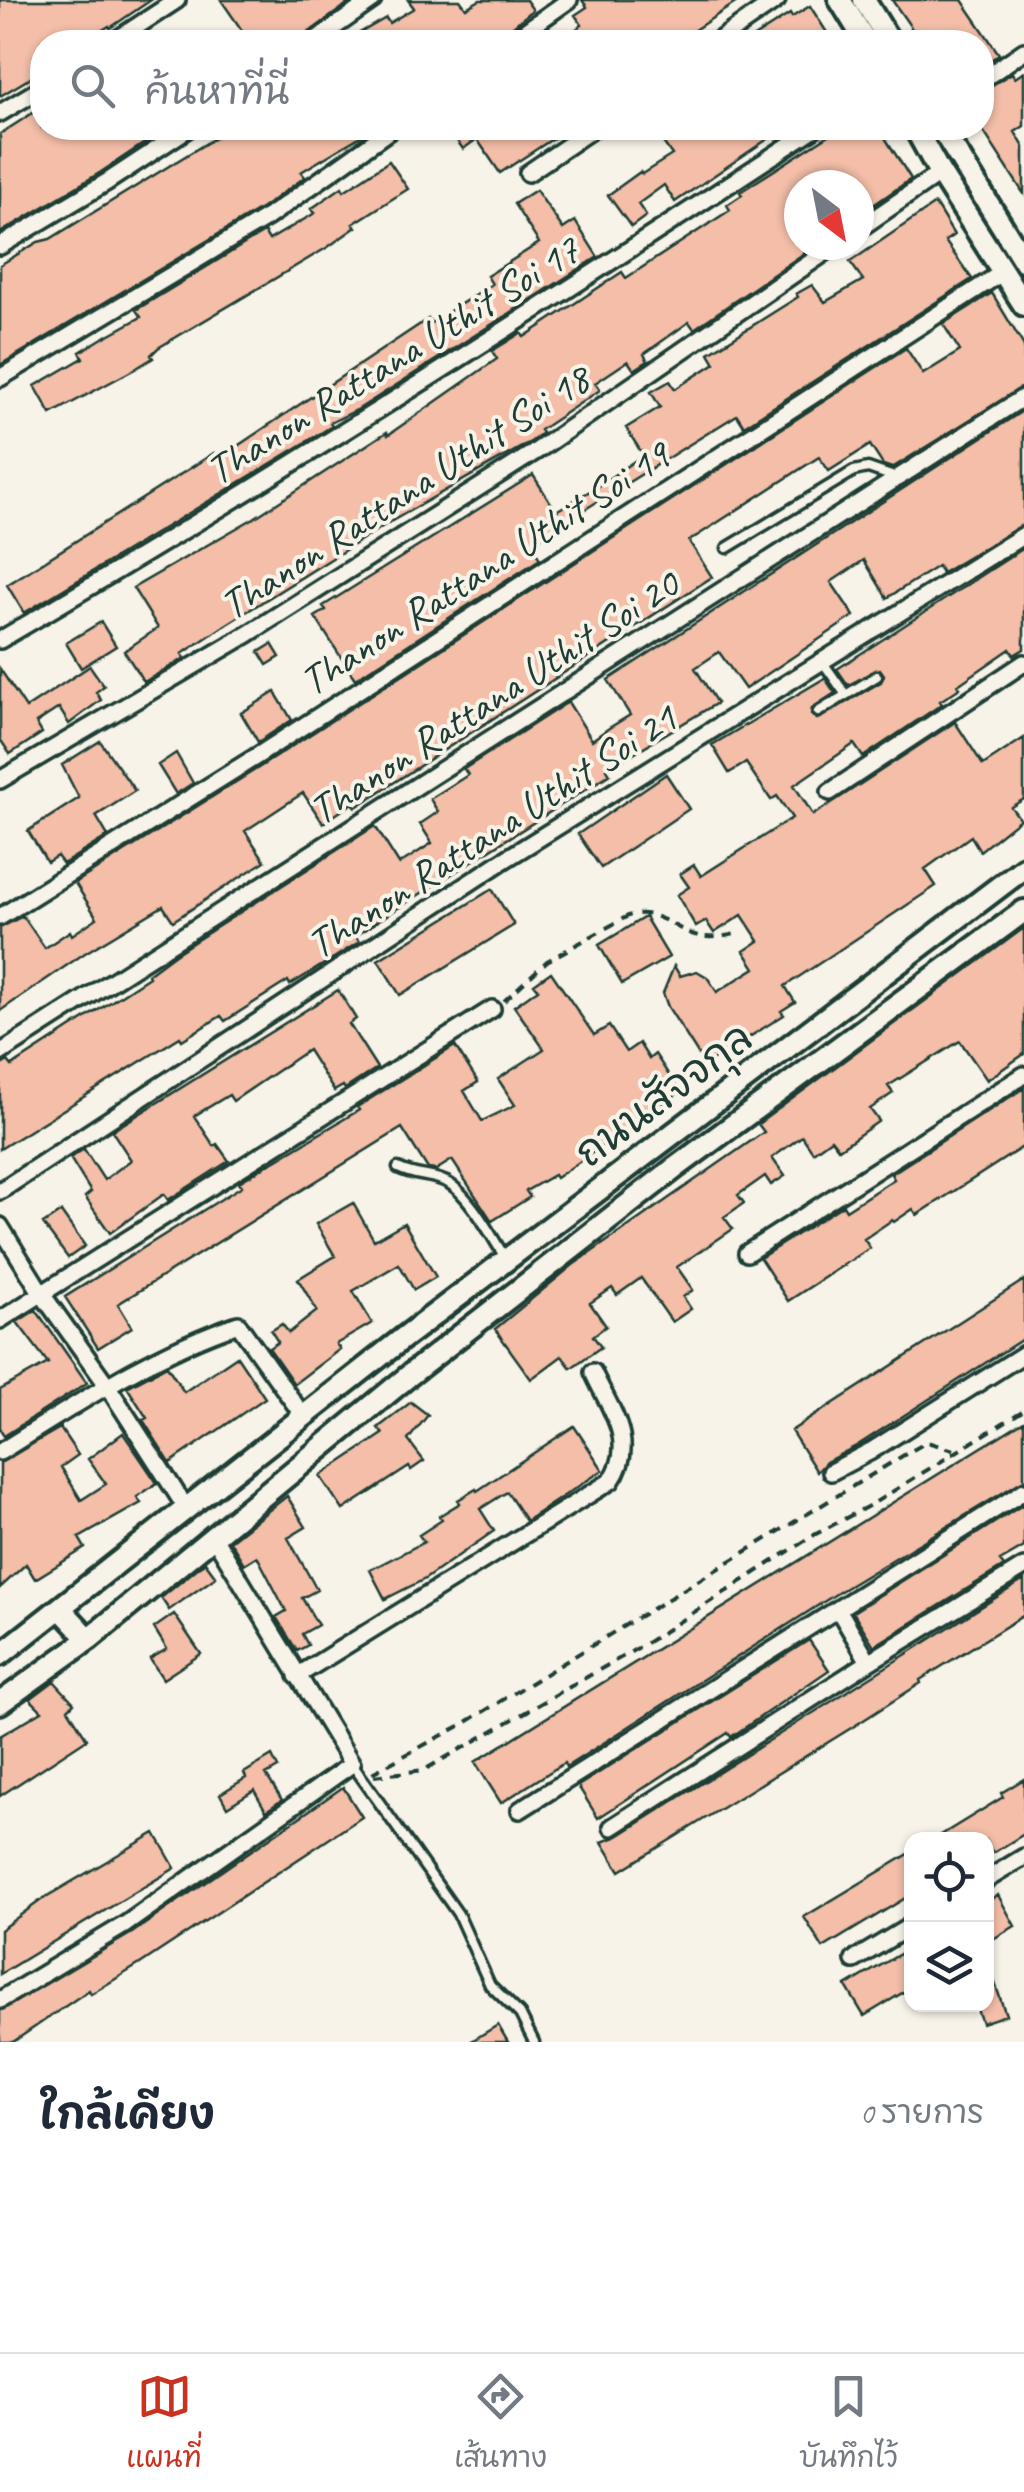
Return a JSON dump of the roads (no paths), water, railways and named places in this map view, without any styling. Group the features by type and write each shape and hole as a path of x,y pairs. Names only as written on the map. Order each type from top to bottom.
{"street":[{"path":"131,30 177,0"},
{"path":"330,30 373,0"},
{"path":"527,30 569,0"},
{"path":"733,30 777,0"},
{"path":"854,3 862,30"},
{"path":"854,3 879,30"},
{"path":"994,72 1024,51"},
{"path":"0,113 30,95"},
{"path":"0,246 171,140"},
{"path":"0,378 268,217 375,140"},
{"path":"528,173 576,140"},
{"name":"Thanon Rattana Uthit Soi 17","path":"0,640 179,535 536,312 797,140"},
{"path":"922,140 1024,305"},
{"path":"949,140 1023,258"},
{"path":"874,219 940,173"},
{"name":"Thanon Rattana Uthit Soi 18","path":"0,780 248,634 522,460 814,260"},
{"name":"Thanon Rattana Uthit Soi 19","path":"0,917 257,756 1003,272"},
{"name":"Thanon Rattana Uthit Soi 20","path":"0,1053 1024,397"},
{"name":"Thanon Rattana Uthit Soi 21","path":"0,1191 501,862 1024,534"},
{"path":"830,792 1024,663"},
{"name":"ถนนสัจจกุล","path":"0,1656 507,1260 1024,868"},
{"name":"ถนนสัจจกุล","path":"0,1704 89,1639 411,1374 675,1168 1024,911"},
{"path":"0,1320 492,1009"},
{"path":"748,1253 1024,1075"},
{"path":"0,1226 186,1508"},
{"path":"0,1452 107,1385 192,1339 238,1324 304,1417"},
{"path":"831,1472 1024,1354"},
{"path":"297,1676 611,1481 623,1462 623,1438 593,1372"},
{"path":"349,1382 411,1374"},
{"path":"520,1810 1024,1490"},
{"path":"0,2000 126,1924 352,1764 214,1537"},
{"path":"612,1828 869,1662 1024,1568"},
{"path":"60,1609 89,1639"},
{"path":"838,1609 869,1662"},
{"path":"994,1875 1024,1858"},
{"path":"854,1960 904,1930"}],"lane":[{"path":"727,548 854,471 868,468 898,478"},
{"path":"822,661 846,695"},
{"path":"818,712 876,676"},
{"path":"398,1168 417,1178 440,1178 457,1187 507,1260"},
{"path":"352,1764 458,1914 490,1984 520,2014 534,2042"}]}
